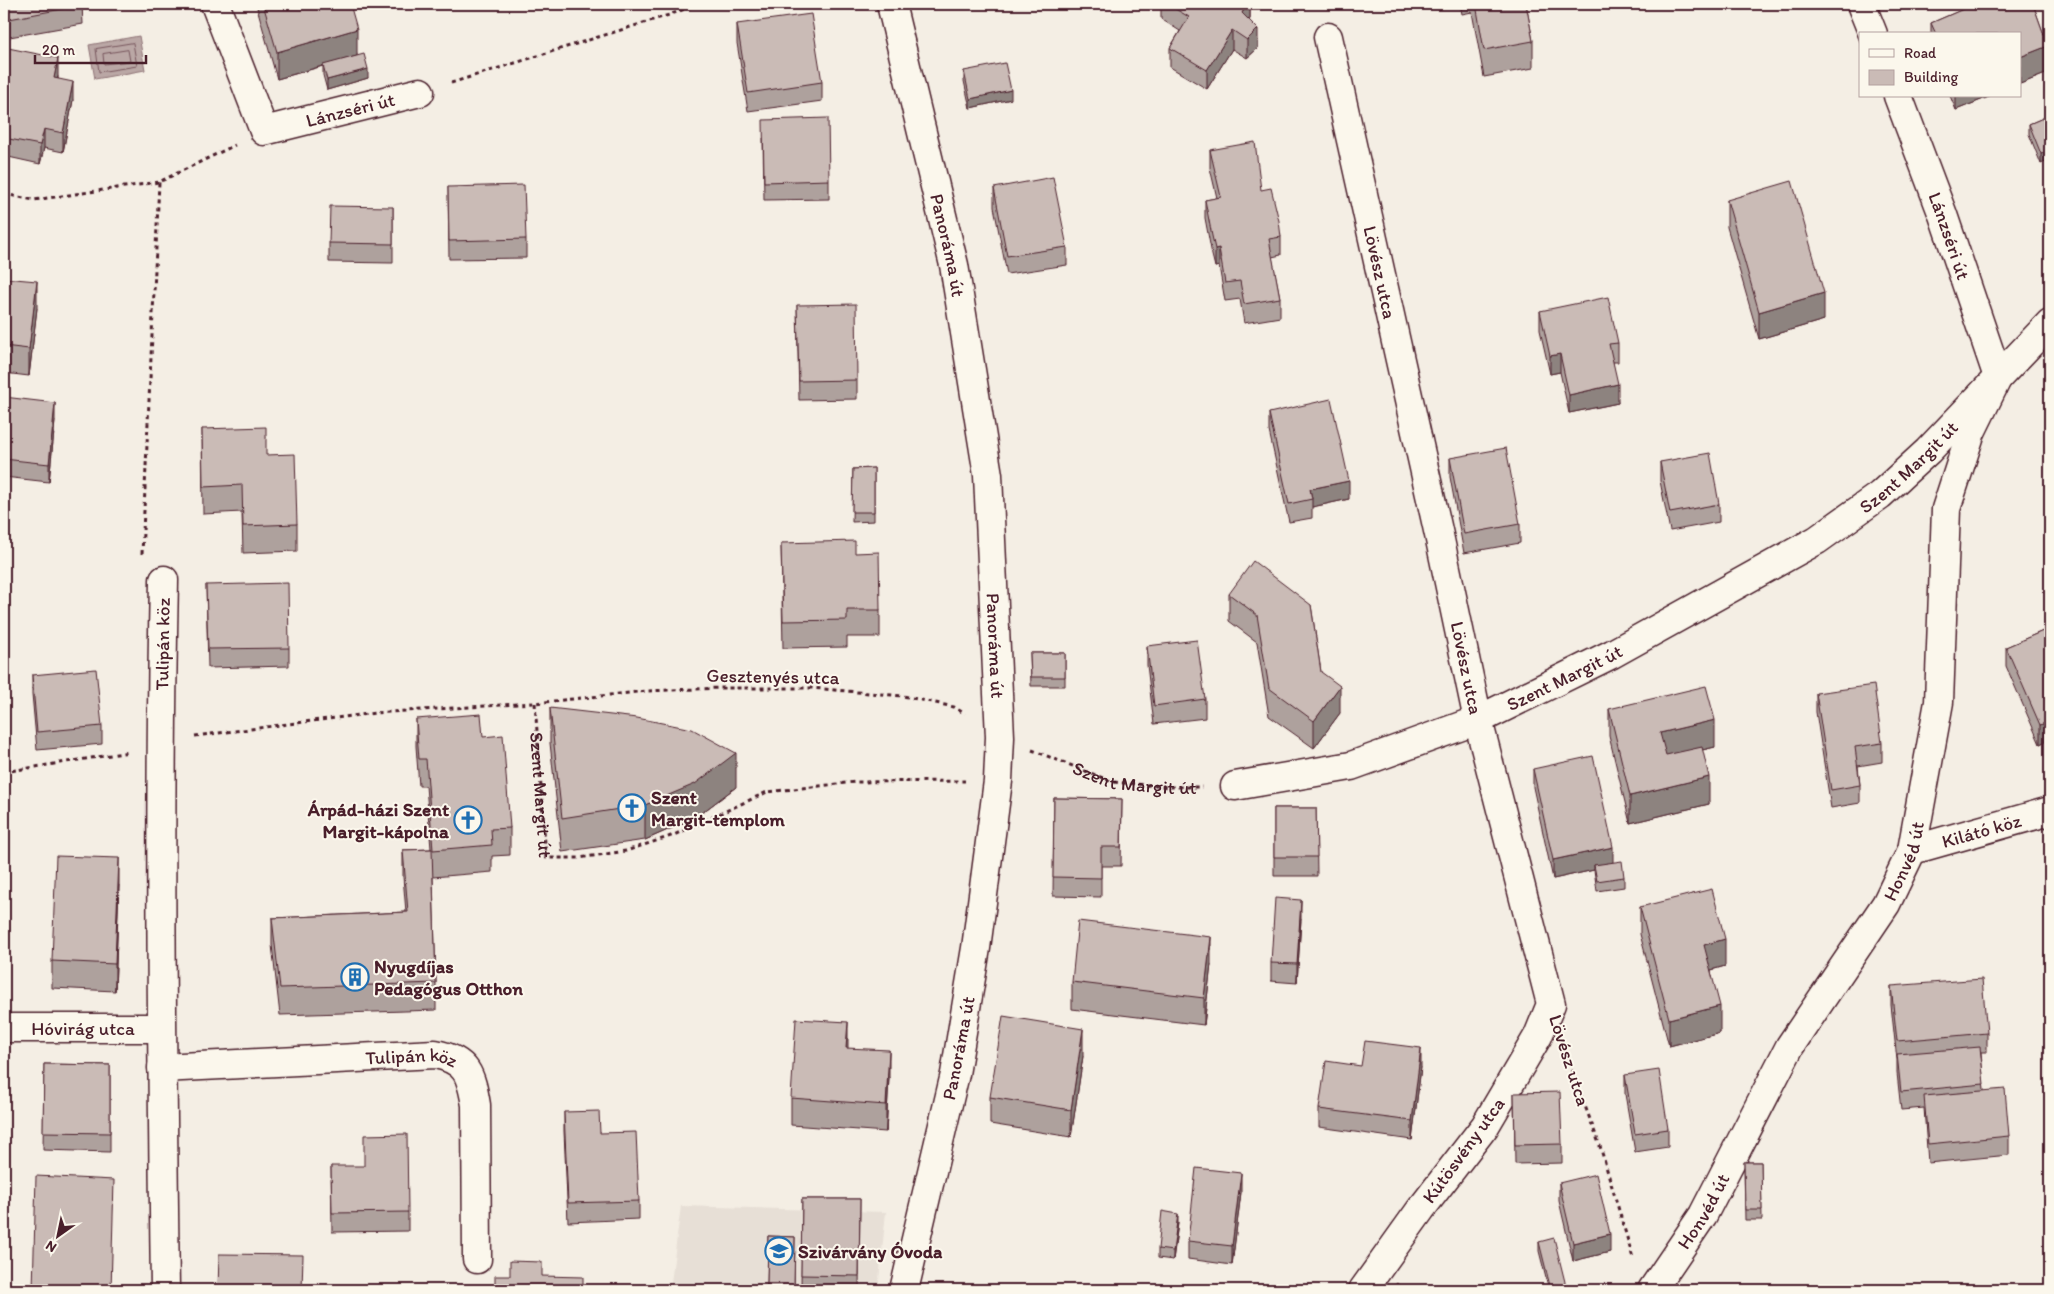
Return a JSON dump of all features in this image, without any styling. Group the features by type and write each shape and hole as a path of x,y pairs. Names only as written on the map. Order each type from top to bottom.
{"street":[{"path":"215,4 264,131"},
{"name":"Panoráma út","path":"891,4 954,265 988,475 1000,737 998,781 976,948 955,1074 904,1290"},
{"path":"1861,4 1872,32"},
{"name":"Lövész utca","path":"1328,37 1440,535 1478,720 1551,1004"},
{"name":"Lánzséri út","path":"264,131 420,92"},
{"name":"Lánzséri út","path":"1899,98 1943,215 1998,377"},
{"name":"Szent Margit út","path":"1235,786 1351,766 1478,720 1612,654 1817,540 1880,495 1904,474 2050,323"},
{"name":"Honvéd út","path":"1652,1290 1703,1215 1790,1046 1886,904 1912,850 1939,702 1946,509 1971,432 1998,377"},
{"name":"Tulipán köz","path":"164,580 160,741 160,1028 165,1290"},
{"name":"Kilátó köz","path":"1912,850 2050,811"},
{"name":"Kútösvény utca","path":"1363,1290 1421,1208 1485,1126 1538,1036 1551,1004"},
{"name":"Hóvirág utca","path":"4,1028 160,1028"},
{"name":"Tulipán köz","path":"162,1068 435,1054 451,1057 464,1067 472,1082 476,1105 477,1258"}],"path":[{"name":"Lánzséri út","path":"420,92 669,15 698,4"},
{"path":"4,194 34,200 159,182 264,131"},
{"name":"Tulipán köz","path":"159,182 141,578 164,580"},
{"name":"Gesztenyés utca","path":"535,704 646,691 720,688 812,688 903,696 954,707 1000,737"},
{"name":"Szent Margit út","path":"160,741 375,713 535,704 546,858 579,858 626,851 674,835 767,792 855,782 998,781"},
{"name":"Szent Margit út","path":"1000,737 1113,782 1169,787 1235,786"},
{"path":"4,772 130,751"},
{"name":"Lövész utca","path":"1551,1004 1571,1072 1600,1146 1635,1263"}],"shaded area":[{"name":"Szivárvány Óvoda","path":"681,1206 886,1212 878,1290 670,1290"}],"water":[{"path":"139,36 145,70 95,79 89,45"}],"building":[{"path":"4,4 82,4 83,5 4,20"},
{"path":"263,4 350,4 357,29 277,52"},
{"path":"1167,4 1247,4 1242,13 1258,29 1247,40 1232,30 1207,70 1170,48 1189,17"},
{"path":"1476,4 1526,4 1533,41 1484,50"},
{"path":"1975,4 2033,4 2048,46 2022,56 2022,32 1935,32 1931,23"},
{"path":"811,14 822,82 748,93 737,24"},
{"path":"8,48 58,58 54,78 73,82 63,133 44,129 40,145 4,138 4,71"},
{"path":"364,54 368,69 327,80 323,65"},
{"path":"1005,63 1011,90 970,99 964,71"},
{"path":"2050,115 2050,150 2041,154 2029,124"},
{"path":"828,118 829,180 764,182 763,120"},
{"path":"1255,142 1261,190 1271,188 1279,221 1281,237 1269,239 1280,298 1244,304 1240,281 1225,283 1219,248 1215,249 1205,200 1221,197 1210,150"},
{"path":"1053,177 1067,247 1007,256 994,188"},
{"path":"1792,181 1824,293 1759,312 1727,200"},
{"path":"524,185 526,239 449,241 448,187"},
{"path":"330,206 393,207 393,244 329,243"},
{"path":"4,278 37,281 29,349 4,346"},
{"path":"1608,297 1618,343 1609,344 1618,384 1569,395 1560,354 1550,356 1540,311"},
{"path":"856,304 857,380 799,381 797,305"},
{"path":"4,397 55,403 49,464 4,459"},
{"path":"1331,399 1349,481 1310,489 1312,499 1289,504 1269,413"},
{"path":"266,427 266,455 295,454 297,524 243,526 242,485 203,487 202,429"},
{"path":"1506,448 1520,524 1464,534 1450,458"},
{"path":"1710,453 1719,504 1670,513 1660,462"},
{"path":"874,468 874,512 852,512 853,469"},
{"path":"2050,535 2050,550 2045,538"},
{"path":"855,541 855,553 879,552 880,610 847,610 847,620 783,621 781,543"},
{"path":"1253,561 1311,605 1321,672 1340,686 1314,721 1269,688 1257,615 1229,594"},
{"path":"288,583 289,648 208,649 206,585"},
{"path":"2050,628 2050,721 2040,725 2006,647"},
{"path":"1197,640 1205,699 1154,706 1147,646"},
{"path":"1030,653 1065,653 1065,677 1031,677"},
{"path":"96,669 102,726 37,732 32,675"},
{"path":"1874,685 1882,743 1855,747 1860,785 1831,790 1816,693"},
{"path":"1706,686 1715,720 1660,733 1666,755 1702,747 1709,777 1630,796 1609,709"},
{"path":"550,708 637,718 692,729 736,753 695,784 645,805 562,818"},
{"name":"Árpád-házi Szent Margit-kápolna","path":"481,714 483,737 503,735 510,828 491,829 492,845 433,850 426,759 419,759 416,719"},
{"path":"1593,756 1613,847 1553,860 1533,769"},
{"path":"1054,798 1122,799 1121,847 1101,847 1101,878 1053,877"},
{"path":"1274,808 1316,808 1317,857 1274,857"},
{"name":"Nyugdíjas Pedagógus Otthon","path":"432,849 436,983 280,988 272,918 408,912 403,850"},
{"path":"56,856 119,858 115,964 52,961"},
{"path":"1622,861 1624,877 1597,881 1594,865"},
{"path":"1712,889 1725,939 1704,945 1720,1006 1669,1019 1640,907"},
{"path":"1275,898 1301,900 1297,964 1271,963"},
{"path":"1078,921 1211,937 1204,998 1072,982"},
{"path":"1982,979 1987,1033 1897,1041 1891,986"},
{"path":"1003,1016 1083,1029 1071,1110 990,1097"},
{"path":"796,1019 848,1022 846,1048 889,1050 886,1105 791,1098"},
{"path":"1365,1041 1421,1048 1412,1121 1319,1109 1326,1061 1361,1066"},
{"path":"1980,1047 1984,1084 1901,1092 1897,1054"},
{"path":"44,1064 110,1065 110,1133 43,1132"},
{"path":"1659,1070 1668,1129 1635,1134 1625,1075"},
{"path":"2005,1089 2009,1136 1928,1144 1924,1096"},
{"path":"1560,1092 1562,1144 1515,1145 1514,1093"},
{"path":"599,1111 600,1133 636,1132 639,1201 568,1203 564,1112"},
{"path":"407,1134 408,1212 332,1213 331,1166 364,1166 364,1135"},
{"path":"1744,1162 1761,1162 1762,1210 1745,1210"},
{"path":"1196,1168 1241,1173 1232,1246 1188,1241"},
{"path":"1596,1174 1610,1234 1573,1243 1559,1183"},
{"path":"36,1176 114,1180 111,1290 33,1290"},
{"path":"802,1199 860,1199 859,1276 801,1275"},
{"path":"1162,1211 1178,1214 1173,1251 1158,1249"},
{"path":"768,1236 795,1237 794,1288 767,1287"},
{"path":"1554,1238 1567,1290 1551,1290 1539,1242"},
{"path":"219,1254 303,1255 302,1290 218,1290"},
{"path":"510,1261 542,1262 542,1276 583,1277 583,1290 495,1290 495,1276 510,1276"},
{"path":"1397,1283 1403,1290 1389,1290"}],"place":[{"name":"Szent Margit-templom","path":"632,808"},
{"name":"Árpád-házi Szent Margit-kápolna","path":"468,820"},
{"name":"Nyugdíjas Pedagógus Otthon","path":"355,977"},
{"name":"Szivárvány Óvoda","path":"779,1251"}]}
